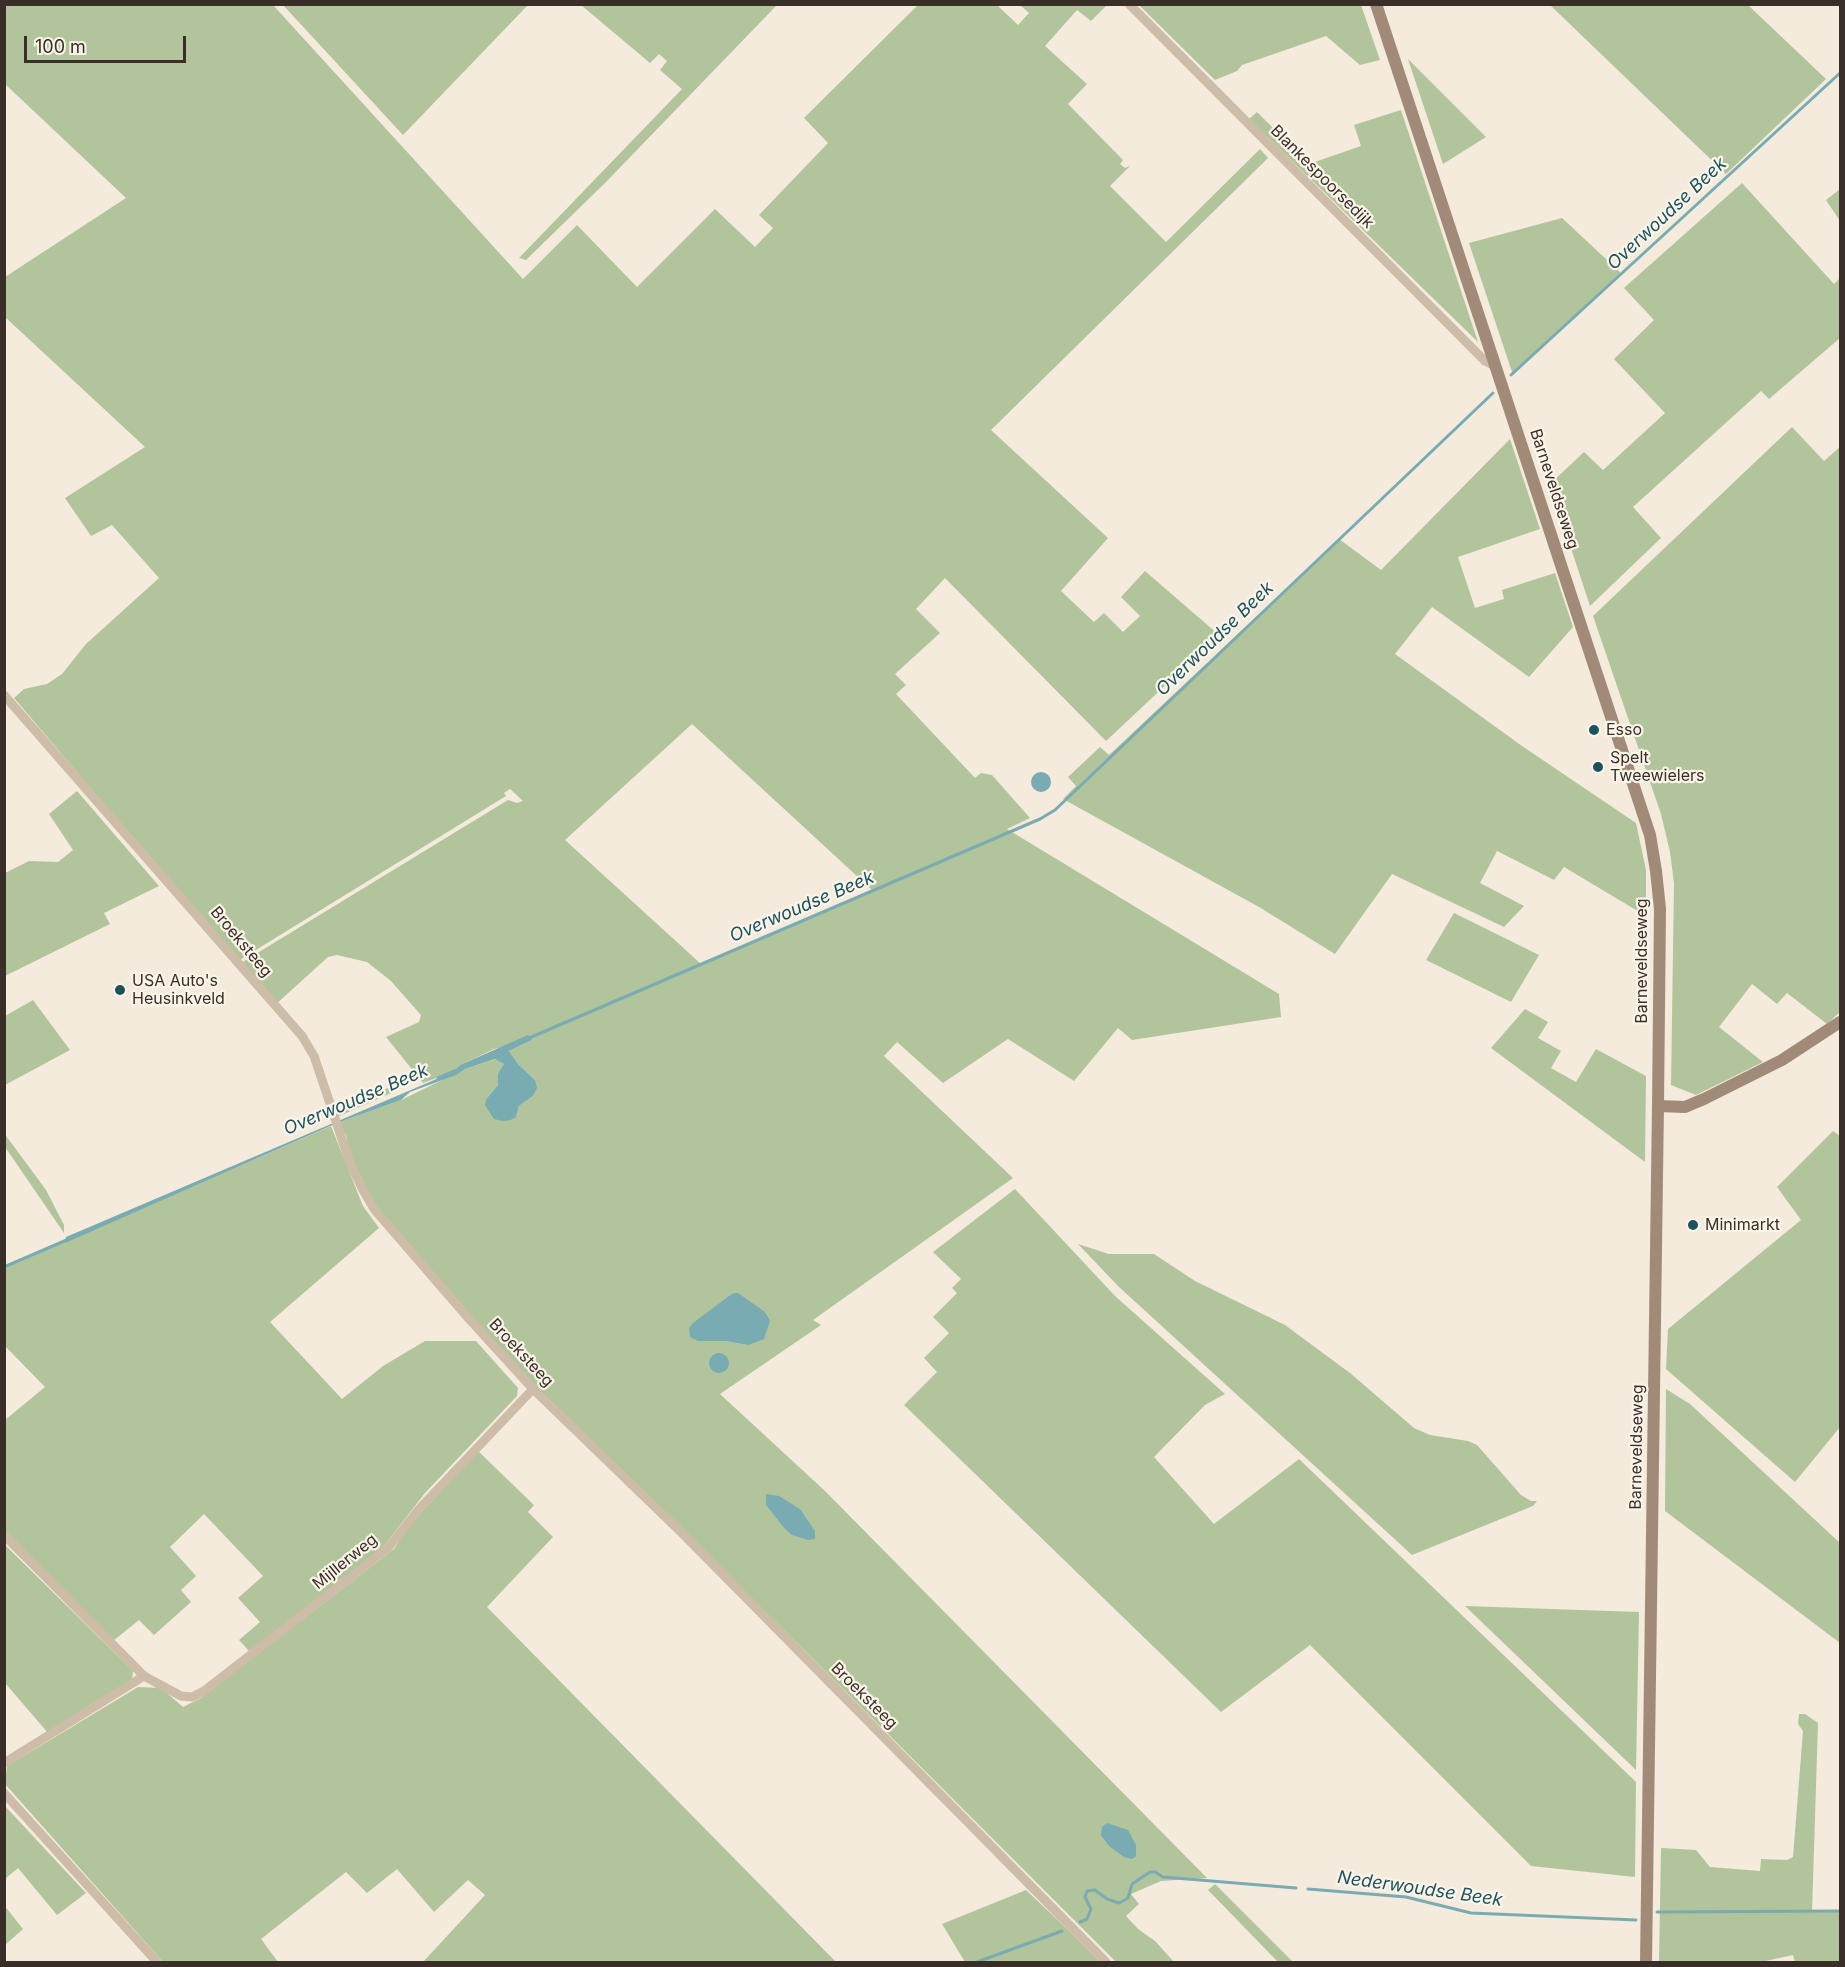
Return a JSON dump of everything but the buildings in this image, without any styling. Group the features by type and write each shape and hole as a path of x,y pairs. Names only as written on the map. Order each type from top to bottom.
{"main road":[{"name":"Barneveldseweg","path":"1377,4 1650,835 1660,909 1646,1962"},
{"path":"1658,1107 1685,1107 1704,1099 1782,1060 1840,1022"}],"street":[{"name":"Blankespoorsedijk","path":"1129,4 1477,353 1497,367"},
{"name":"Broeksteeg","path":"4,695 302,1036 314,1056 350,1163 374,1209 532,1389 683,1534 1106,1962"},
{"name":"Mijllerweg","path":"4,1535 144,1676 181,1696 192,1697 204,1691 388,1548 419,1509 532,1389"},
{"path":"4,1763 144,1676"},
{"path":"4,1793 157,1962"}],"green space":[{"path":"4,5 273,5 523,279 577,225 637,287 715,209 755,247 773,228 759,215 828,143 804,118 918,5 997,5 1018,25 1029,13 1020,5 1107,5 1091,21 1077,10 1045,46 1087,84 1068,104 1123,160 1120,164 1125,168 1130,166 1110,186 1166,242 1260,149 1268,158 991,430 1108,538 1061,591 1094,622 1104,613 1123,632 1140,616 1121,597 1145,571 1219,635 1106,741 945,578 916,609 940,633 895,674 906,685 896,694 975,778 981,773 992,775 1030,818 1007,829 1279,994 1281,1017 1132,1040 1118,1028 1074,1081 1008,1039 943,1083 897,1042 884,1056 1013,1178 813,1320 821,1325 720,1394 825,1491 1207,1878 1161,1881 1131,1894 1139,1904 1126,1916 1138,1929 1155,1941 1174,1962 1116,1962 780,1626 499,1351 373,1203 350,1155 346,1135 337,1123 401,1100 465,1069 496,1059 504,1064 498,1085 487,1098 511,1120 516,1116 519,1106 533,1096 535,1080 518,1064 509,1051 532,1040 494,1049 460,1065 453,1072 423,1083 386,1037 419,1022 421,1015 391,981 367,962 337,955 328,957 275,1005 241,963 508,800 517,803 523,801 510,789 504,793 506,796 238,961 14,698 24,689 47,684 62,674 86,644 159,578 112,525 91,536 65,498 145,447 5,317 5,277 126,198 5,84","holes":["692,724 872,890 701,964 565,840","733,1293 748,1345 724,1341 698,1341 720,1305"]},
{"path":"283,5 528,5 403,135"},
{"path":"581,5 777,5 606,182 526,260 519,258 682,89 660,70 667,61 659,54 650,63"},
{"path":"1139,5 1361,5 1380,60 1360,65 1326,36 1242,65 1237,71 1215,80"},
{"path":"1550,5 1748,5 1826,79 1726,174"},
{"path":"1408,59 1486,137 1443,164"},
{"path":"1401,110 1478,342 1249,119 1257,112 1309,164 1361,146 1354,125"},
{"path":"1742,183 1834,284 1840,278 1840,338 1769,399 1761,391 1633,507 1661,538 1590,606 1550,484 1584,452 1603,470 1665,413 1614,359 1654,320 1624,288"},
{"path":"1840,189 1840,221 1826,200"},
{"path":"1562,218 1621,273 1513,375 1469,243"},
{"path":"1792,427 1824,461 1840,447 1840,1012 1827,1024 1787,993 1777,1004 1752,984 1719,1027 1763,1062 1696,1095 1671,1085 1674,883 1670,852 1661,814 1593,616"},
{"path":"1510,439 1540,529 1458,557 1475,608 1504,599 1502,590 1555,573 1573,627 1529,677 1432,607 1395,654 1522,746 1636,823 1646,870 1646,916 1564,867 1554,880 1497,851 1480,883 1524,906 1504,927 1392,874 1335,954 1259,907 1063,799 1076,786 1068,777 1100,747 1109,755 1339,539 1381,570"},
{"path":"77,791 159,886 104,913 110,924 5,976 5,873 29,861 58,862 73,850 49,814"},
{"path":"1454,913 1539,955 1511,1002 1426,960"},
{"path":"33,1000 70,1050 5,1085 5,1016"},
{"path":"1525,1009 1548,1022 1538,1038 1561,1051 1551,1068 1576,1082 1596,1049 1646,1076 1645,1162 1491,1048"},
{"path":"394,1085 398,1090 337,1117 336,1113"},
{"path":"331,1126 363,1206 379,1228 270,1322 342,1399 383,1366 425,1341 476,1341 518,1388 517,1396 425,1493 380,1551 249,1651 239,1640 260,1622 238,1598 263,1576 204,1514 170,1547 196,1576 181,1590 191,1602 154,1635 139,1620 113,1641 5,1530 5,1420 45,1387 5,1346 5,1268"},
{"path":"1833,1131 1840,1136 1840,1427 1795,1482 1666,1369 1668,1329 1801,1220 1777,1187"},
{"path":"4,1133 46,1190 64,1225 64,1233 5,1147"},
{"path":"1015,1189 1115,1296 1225,1394 1205,1405 1154,1457 1214,1524 1299,1459 1636,1782 1635,1877 1531,1866 1310,1645 1221,1712 904,1405 937,1372 924,1358 949,1333 933,1317 957,1293 952,1288 961,1279 933,1252"},
{"path":"1078,1244 1109,1254 1154,1254 1195,1281 1285,1325 1350,1373 1414,1428 1430,1435 1468,1441 1477,1445 1521,1495 1531,1501 1537,1501 1533,1506 1412,1555 1118,1286"},
{"path":"1666,1389 1690,1404 1840,1543 1840,1643 1665,1511"},
{"path":"478,1451 534,1505 528,1512 553,1537 487,1607 836,1962 423,1962 485,1895 468,1880 434,1912 397,1869 367,1893 346,1872 261,1939 278,1962 163,1962 5,1784 7,1766 138,1687 161,1688 183,1707 201,1698 394,1549 407,1528"},
{"path":"4,1544 133,1671 132,1679 48,1733 5,1683"},
{"path":"1465,1606 1639,1612 1636,1770"},
{"path":"1799,1714 1805,1714 1818,1723 1812,1912 1840,1912 1840,1962 1795,1962 1793,1955 1761,1962 1659,1962 1661,1848 1696,1850 1710,1867 1760,1871 1761,1859 1787,1860 1793,1857 1803,1731 1798,1724"},
{"path":"4,1805 86,1893 57,1915 18,1868 5,1879"},
{"path":"1215,1884 1293,1962 1278,1962 1208,1890"},
{"path":"1026,1890 1100,1962 965,1962 942,1924"},
{"path":"4,1905 23,1929 5,1945 4,1945"}],"water":[{"path":"1037,772 1045,772 1051,778 1051,786 1045,792 1037,792 1031,786 1031,778"},
{"path":"528,1035 532,1040 509,1051 518,1064 535,1080 537,1088 533,1096 519,1106 516,1117 511,1120 494,1119 485,1105 487,1098 498,1085 498,1074 504,1064 495,1059 410,1092 401,1100 337,1123 65,1243 66,1237 453,1072 460,1065"},
{"path":"733,1293 738,1293 765,1312 770,1321 764,1339 748,1345 724,1341 698,1341 690,1337 689,1328 693,1323"},
{"path":"719,1353 726,1356 729,1363 726,1370 719,1373 712,1370 709,1363 712,1356"},
{"path":"766,1494 779,1496 800,1509 815,1531 815,1539 808,1540 792,1535 785,1529 766,1505"},
{"path":"1107,1823 1128,1830 1136,1845 1136,1856 1132,1859 1124,1857 1109,1846 1101,1835 1102,1827"}],"waterway":[{"name":"Overwoudse Beek","path":"1511,375 1840,73"},
{"name":"Overwoudse Beek","path":"529,1038 1040,819 1055,810 1493,393"},
{"name":"Overwoudse Beek","path":"438,1078 457,1070"},
{"name":"Overwoudse Beek","path":"4,1267 69,1239"},
{"name":"Nederwoudse Beek","path":"1080,1922 1087,1919 1091,1909 1085,1897 1087,1891 1095,1890 1107,1899 1119,1903 1128,1898 1132,1884 1150,1872 1163,1877 1296,1888"},
{"name":"Nederwoudse Beek","path":"1308,1889 1406,1897 1471,1913 1636,1920"},
{"name":"Nederwoudse Beek","path":"1657,1912 1840,1911"},
{"name":"Nederwoudse Beek","path":"977,1962 1062,1931"}],"place":[{"name":"Esso","path":"1594,730"},
{"name":"Spelt Tweewielers","path":"1598,767"},
{"name":"USA Auto's Heusinkveld","path":"120,990"},
{"name":"Minimarkt","path":"1693,1225"}]}
